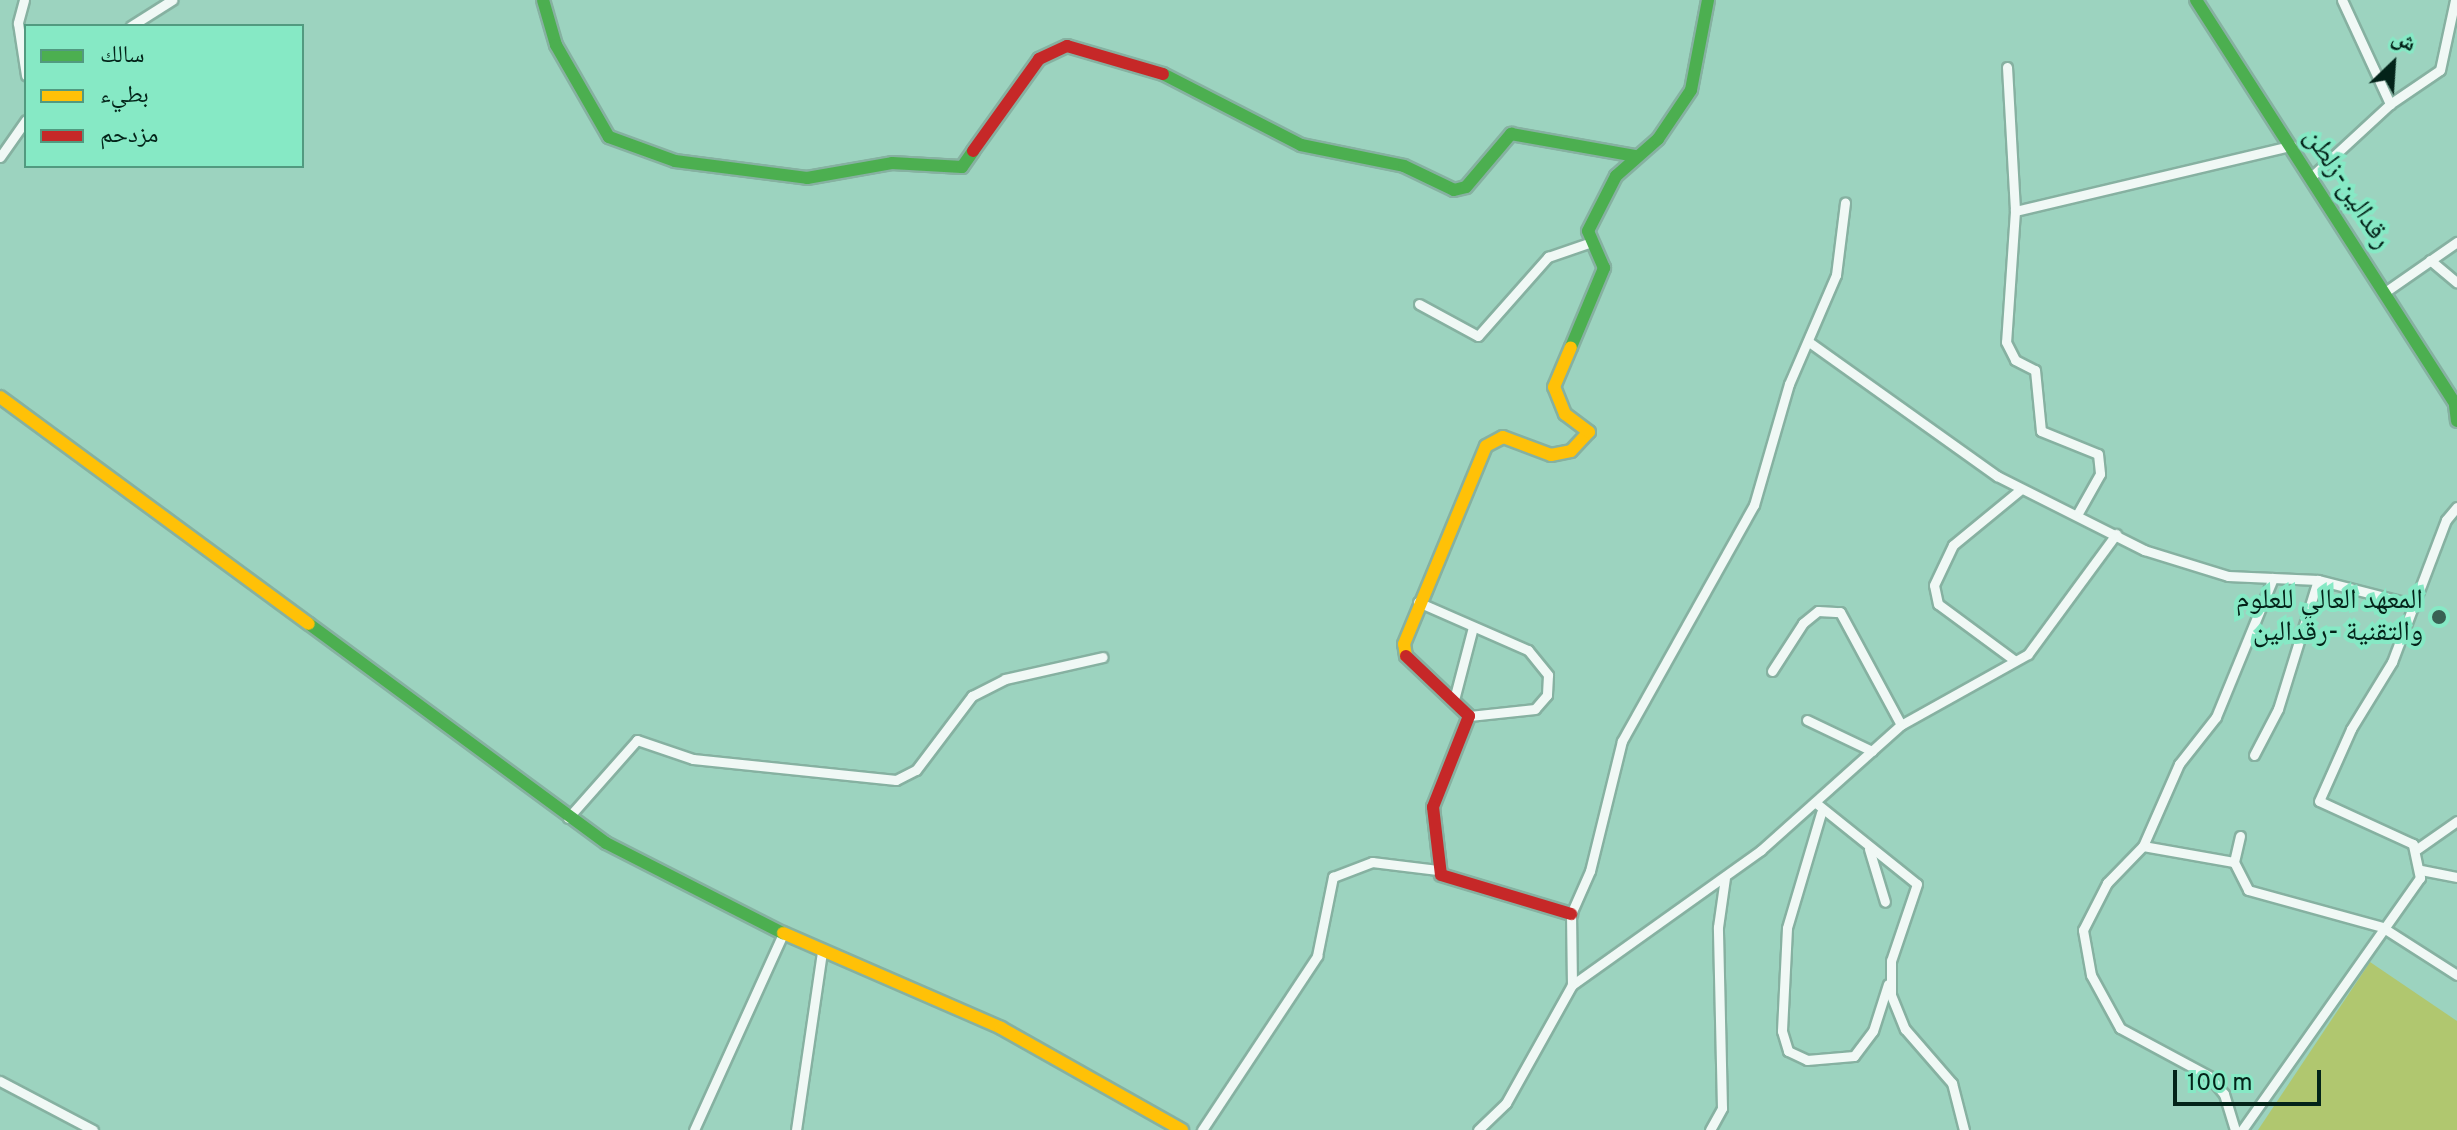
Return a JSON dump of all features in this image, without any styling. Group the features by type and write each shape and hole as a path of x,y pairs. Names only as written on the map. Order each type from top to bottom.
{"street":[{"path":"24,0 18,23 24,62"},
{"path":"134,24 172,0"},
{"path":"543,0 556,45 594,118 609,137 675,161 807,178 892,163 962,167 1039,59 1067,46 1140,62 1301,145 1404,166 1454,190 1472,181 1511,134 1636,156"},
{"path":"1589,243 1610,186 1674,120 1696,82 1708,0"},
{"name":"رقدالين-زلطن","path":"2196,0 2456,406 2457,421"},
{"path":"2342,0 2390,104"},
{"path":"2311,177 2390,104 2440,70 2455,0"},
{"path":"2007,67 2015,211 2006,342 2015,360 2035,370 2041,431 2098,454 2100,474 2078,513"},
{"path":"0,157 24,123"},
{"path":"2015,211 2291,146"},
{"path":"1572,985 1571,914 1590,871 1622,741 1754,505 1789,384 1836,275 1845,203"},
{"path":"2385,292 2457,242"},
{"path":"1419,304 1478,336 1548,257 1589,243"},
{"path":"1469,716 1455,696 1416,671 1403,654 1418,602 1493,439 1551,455 1571,451 1589,432 1565,414 1554,387 1604,268 1589,243"},
{"path":"2430,260 2457,283"},
{"path":"1809,342 2020,490 2078,513 2116,534 2202,570 2318,580 2416,605"},
{"path":"0,397 568,818 783,934 1001,1028 1182,1130"},
{"path":"2014,660 1938,604 1934,585 1953,545 2020,490"},
{"path":"2417,849 2319,801 2416,605 2446,520 2457,507"},
{"path":"1478,1130 1506,1103 1572,985 1725,878 1818,808 1901,725 2014,660 2051,630 2116,534"},
{"path":"2235,1130 2224,1094 2209,1076 2120,1028 2085,957 2092,907 2143,846 2179,764 2216,717 2273,578"},
{"path":"2254,755 2278,709 2318,580"},
{"path":"1418,602 1535,656 1549,688 1525,714 1469,716"},
{"path":"1772,671 1803,623 1818,611 1840,612 1901,725"},
{"path":"1455,696 1473,627"},
{"path":"568,818 637,740 693,759 896,780 916,770 972,696 1005,679 1103,657"},
{"path":"1438,870 1433,807 1469,716"},
{"path":"1807,720 1872,751"},
{"path":"1818,808 1919,890 1873,1031 1854,1056 1807,1060 1788,1051 1782,1031 1787,928 1818,808"},
{"path":"2417,849 2457,821"},
{"path":"2240,836 2234,862 2237,879 2253,892 2382,927 2457,975"},
{"path":"2143,846 2234,862"},
{"path":"1869,849 1885,902"},
{"path":"2242,1130 2421,870 2417,849"},
{"path":"1202,1130 1317,956 1333,877 1372,862 1438,870 1457,884 1571,914"},
{"path":"2421,870 2457,877"},
{"path":"1710,1130 1722,1108 1717,941 1725,878"},
{"path":"694,1130 783,934"},
{"path":"796,1130 822,952"},
{"path":"1890,981 1905,1029 1952,1083 1964,1130"},
{"path":"0,1081 93,1130"}],"green space":[{"path":"2370,962 2457,1021 2457,1130 2258,1130"}],"traffic: fast":[{"path":"543,0 556,45 609,137 675,161 807,178 892,163 962,167 973,151"},
{"path":"1571,347 1604,268 1588,231 1616,176 1658,139 1691,90 1708,0"},
{"path":"2196,0 2457,406"},
{"path":"1163,74 1301,145 1404,166 1454,190 1466,187 1511,134 1636,156"},
{"path":"2455,405 2457,421"},
{"path":"309,624 606,843 783,933"}],"traffic: slow":[{"path":"1406,656 1404,644 1486,446 1503,437 1551,455 1571,451 1589,432 1565,414 1554,387 1571,347"},
{"path":"0,397 309,624"},
{"path":"783,933 1001,1028 1182,1130"}],"traffic: jam":[{"path":"973,151 1039,59 1067,46 1163,74"},
{"path":"1406,656 1469,716 1433,807 1441,875 1571,914"}],"place":[{"name":"المعهد العالي للعلوم والتقنية -رقدالين","path":"2439,617"}]}
